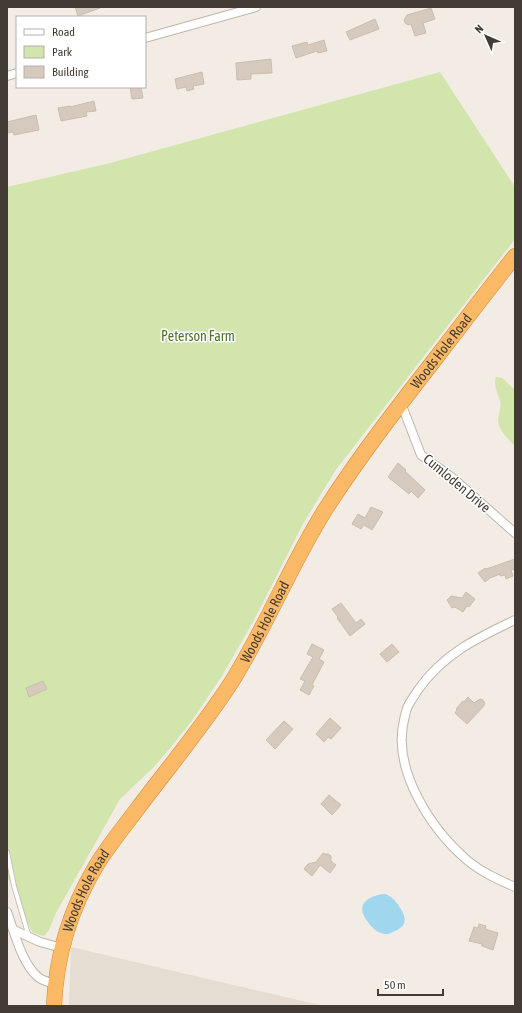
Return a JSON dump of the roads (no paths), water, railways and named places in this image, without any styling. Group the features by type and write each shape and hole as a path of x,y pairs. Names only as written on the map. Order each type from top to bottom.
{"highway":[{"name":"Woods Hole Road","path":"54,1006 55,984 62,948 76,906 97,865 124,826 199,729 230,685 250,652 301,552 353,468 401,403 515,256"}],"street":[{"path":"146,38 256,7"},
{"name":"Cumloden Drive","path":"401,403 421,455 454,479 515,533"},
{"path":"515,620 483,635 444,661 426,679 408,706 402,727 402,754 412,786 435,826 468,861 496,879 515,887"},
{"path":"7,912 24,956 34,973 45,981 55,984"},
{"path":"14,930 29,938 62,948"}],"lane":[{"path":"7,852 14,886 29,938"}],"water":[{"path":"385,894 396,902 402,910 405,918 404,924 398,930 389,934 383,934 374,929 369,924 362,911 364,903 371,897"}],"park label":[{"name":"Peterson Farm","path":"198,336"}]}
